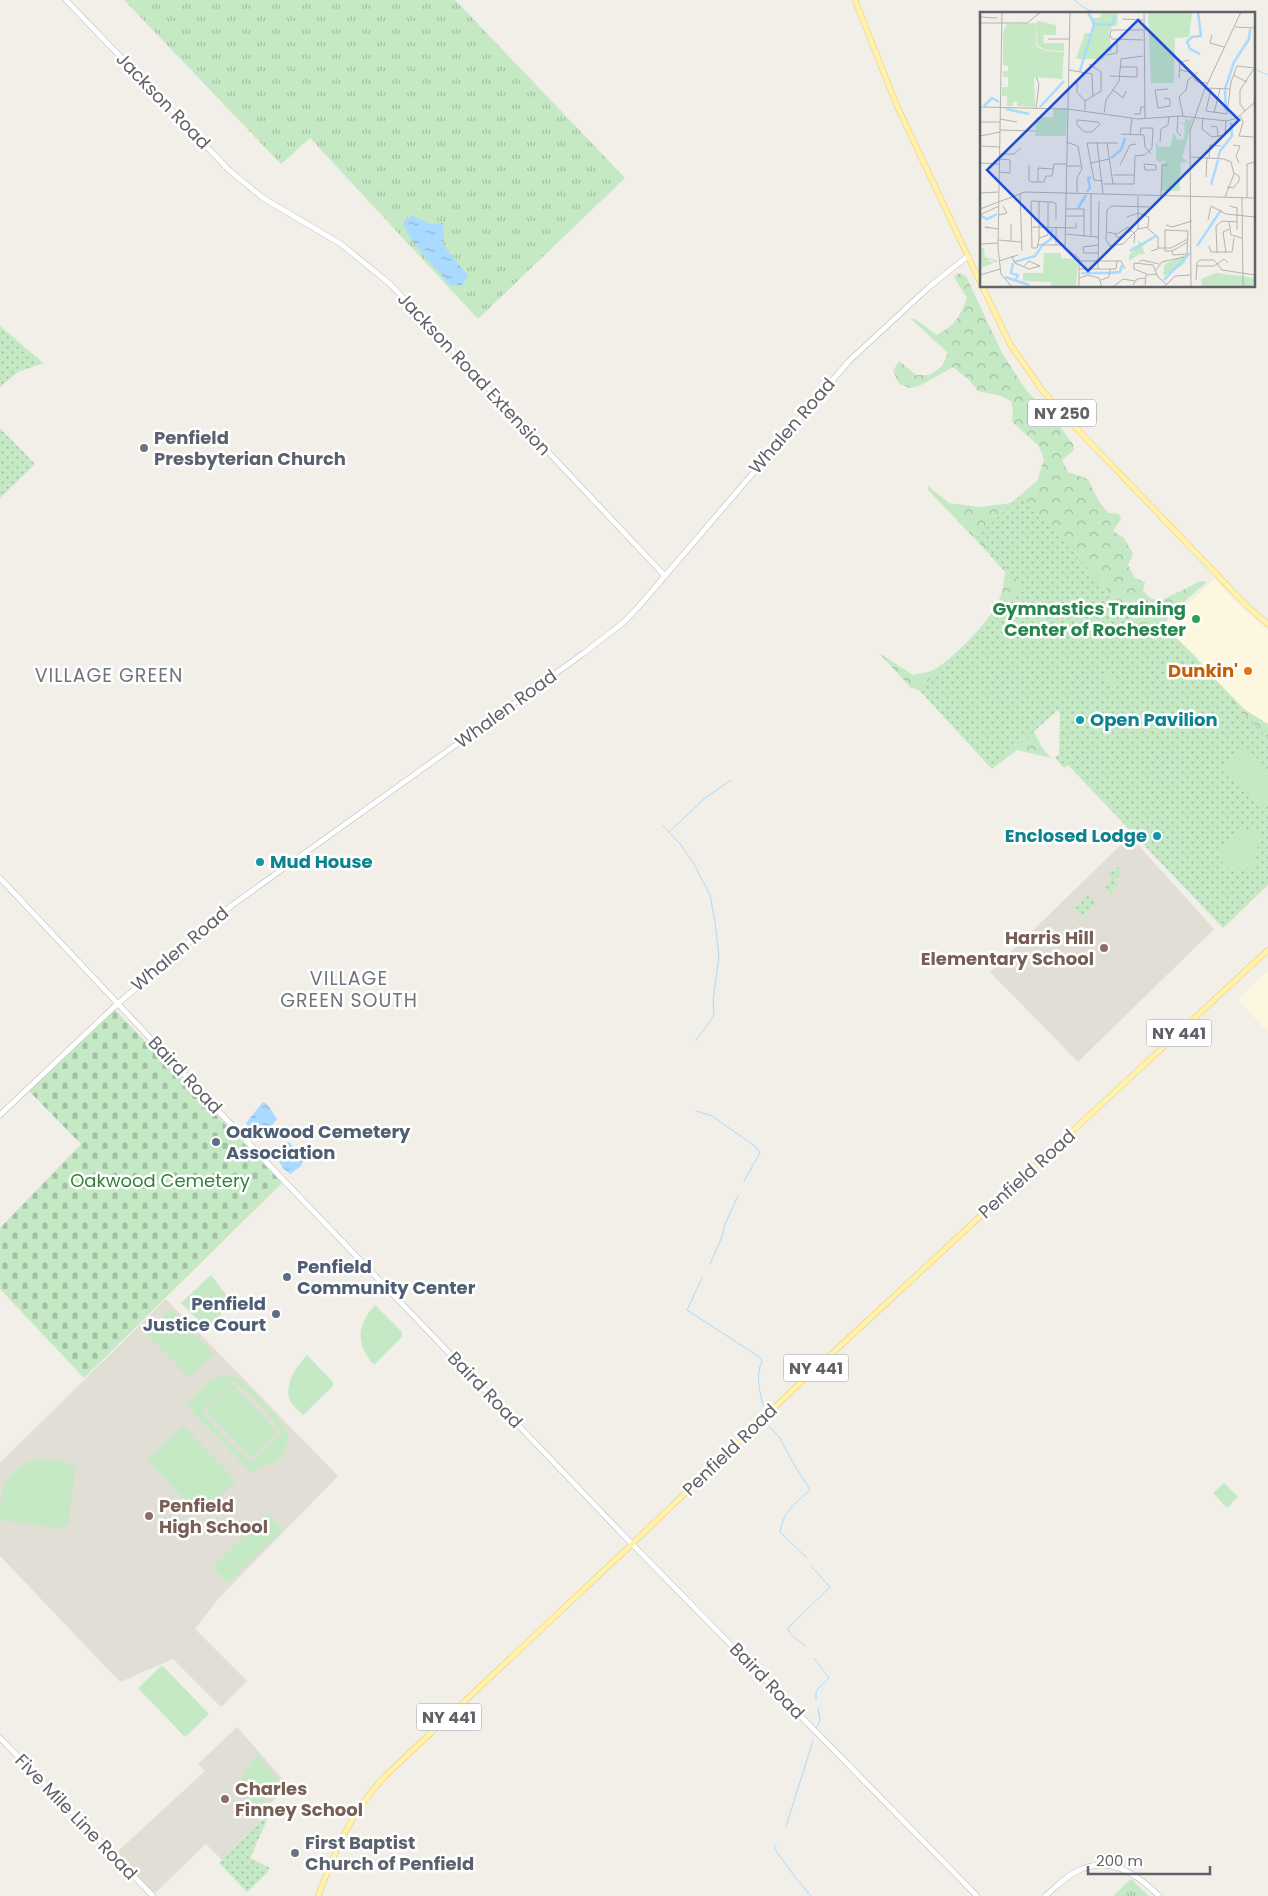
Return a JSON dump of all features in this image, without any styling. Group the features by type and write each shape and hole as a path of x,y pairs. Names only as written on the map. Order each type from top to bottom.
{"main road":[{"name":"NY 250","path":"855,0 886,80 980,282"},
{"name":"NY 250","path":"983,288 1010,344 1033,379 1053,404 1248,607 1268,624"},
{"name":"Penfield Road","path":"318,1896 344,1832 356,1811 371,1791 416,1746 632,1544 798,1384 1268,950"}],"street":[{"name":"Jackson Road","path":"66,0 190,131 230,171 263,198"},
{"name":"Jackson Road Extension","path":"263,198 340,244 390,284 665,576"},
{"name":"Whalen Road","path":"0,1115 117,1004 234,904 584,653 630,616 849,361 923,292 968,256"},
{"name":"Baird Road","path":"0,878 117,1004 632,1544 976,1896"},
{"name":"Five Mile Line Road","path":"0,1738 153,1896"},
{"path":"1045,1896 1074,1873 1099,1865 1115,1866 1129,1872 1146,1883 1159,1896"}],"shaded area":[{"path":"1215,579 1231,597 1268,631 1268,724 1245,710 1164,626"},
{"name":"Harris Hill Elementary School","path":"1130,836 1214,929 1078,1062 990,972"},
{"path":"1268,970 1268,1032 1238,1000"},
{"name":"Penfield High School","path":"166,1299 338,1476 218,1599 195,1629 247,1681 221,1707 173,1659 120,1682 0,1556 0,1463"},
{"name":"Charles Finney School","path":"237,1727 288,1785 262,1812 260,1822 222,1860 206,1844 154,1894 115,1854 205,1771 198,1764"}],"green space":[{"path":"124,0 455,0 625,178 478,319 310,138 281,164"},
{"path":"959,273 966,276 1002,353 1026,390 1052,416 1073,444 1074,450 1062,460 1068,472 1088,479 1098,500 1108,513 1119,514 1121,519 1113,531 1124,538 1133,554 1128,565 1135,578 1145,582 1143,591 1151,599 1164,599 1201,581 1207,582 1170,614 1164,626 1245,710 1268,724 1268,750 1072,697 1034,731 1041,746 1051,758 1017,750 992,769 920,690 911,688 879,653 913,675 933,670 952,656 987,620 998,602 1002,591 1005,572 928,490 928,486 949,503 980,507 1011,503 1037,481 1044,459 1039,446 1012,422 1013,409 1011,401 1001,396 978,391 968,379 953,367 921,385 910,388 899,384 893,371 899,361 916,375 930,375 942,366 948,353 910,318 915,319 937,335 953,324 967,298 954,277"},
{"path":"0,326 43,363 18,372 0,387"},
{"path":"0,428 35,464 0,498"},
{"path":"1021,495 1149,636 1160,627 1268,738 1268,885 1223,928 1068,765 1064,768 1055,758 1059,754 1060,713 1058,710 992,769 919,690 1023,587 977,537"},
{"path":"1111,672 1121,683 1113,690 1103,679"},
{"path":"1245,746 1268,770 1268,802 1261,808 1223,767"},
{"path":"1244,830 1260,833 1255,862 1250,868 1223,868 1221,852 1231,837"},
{"path":"1119,867 1122,875 1114,879 1118,883 1111,893 1105,888 1111,880 1108,873"},
{"path":"1088,895 1096,903 1083,916 1075,908"},
{"name":"Oakwood Cemetery","path":"115,1010 282,1183 84,1378 0,1289 0,1228 81,1144 29,1091"},
{"path":"211,1275 226,1295 224,1310 209,1331 181,1303"},
{"path":"375,1305 402,1332 402,1337 374,1365 361,1342 361,1334 365,1320"},
{"path":"171,1309 213,1354 189,1378 146,1333"},
{"path":"307,1355 333,1382 333,1386 303,1415 294,1407 288,1391 293,1374"},
{"path":"226,1375 235,1377 266,1404 287,1432 287,1446 280,1458 252,1473 187,1406 209,1380","holes":["232,1382 238,1385 267,1412 281,1433 252,1461 240,1453 225,1438 211,1423 203,1410"]},
{"path":"232,1384 278,1432 251,1458 205,1410"},
{"path":"183,1426 236,1481 200,1516 147,1460"},
{"path":"37,1458 57,1460 76,1467 68,1524 61,1529 0,1520 1,1498 6,1481 18,1468"},
{"path":"1224,1483 1238,1497 1227,1508 1213,1493"},
{"path":"267,1514 283,1530 228,1583 213,1567"},
{"path":"162,1665 209,1714 185,1737 138,1688"},
{"path":"257,1754 280,1781 280,1785 255,1812 238,1789 244,1773"},
{"path":"271,1811 250,1858 270,1868 247,1892 219,1863"},
{"path":"1131,1879 1149,1896 1113,1896"}],"water":[{"path":"412,216 431,224 443,223 444,246 468,276 462,285 451,286 409,236 403,222"},
{"path":"263,1102 267,1104 277,1119 263,1136 252,1132 246,1123"},
{"path":"289,1142 304,1159 301,1166 290,1174 283,1168 274,1153 282,1144"}],"waterway":[{"path":"1074,0 1086,9 1095,12"},
{"path":"1256,70 1268,75"},
{"path":"669,832 705,798 731,780"},
{"path":"663,826 681,845 694,864 710,895 715,922 719,956 713,1000 714,1016 696,1040"},
{"path":"696,1111 712,1116 756,1147 760,1153 744,1181"},
{"path":"710,1264 738,1196"},
{"path":"702,1278 687,1310 761,1358 762,1362 758,1378 763,1405"},
{"path":"769,1426 779,1437 810,1490 787,1513 780,1532 807,1558"},
{"path":"806,1646 793,1636 788,1628 830,1587 812,1567"},
{"path":"814,1658 829,1678 816,1691 816,1700"},
{"path":"817,1727 820,1720 818,1708"},
{"path":"786,1826 813,1741"},
{"path":"776,1845 774,1848 811,1896"}],"place":[{"name":"Penfield Presbyterian Church","path":"144,448"},
{"name":"Gymnastics Training Center of Rochester","path":"1196,619"},
{"name":"Dunkin'","path":"1248,671"},
{"name":"Open Pavilion","path":"1080,720"},
{"name":"Enclosed Lodge","path":"1157,836"},
{"name":"Mud House","path":"260,862"},
{"name":"Harris Hill Elementary School","path":"1104,948"},
{"name":"Oakwood Cemetery Association","path":"216,1142"},
{"name":"Penfield Community Center","path":"287,1277"},
{"name":"Penfield Justice Court","path":"276,1314"},
{"name":"Penfield High School","path":"149,1516"},
{"name":"Charles Finney School","path":"225,1799"},
{"name":"First Baptist Church of Penfield","path":"295,1853"}],"district":[{"name":"VILLAGE GREEN","path":"109,675"},
{"name":"VILLAGE GREEN SOUTH","path":"349,989"}]}
